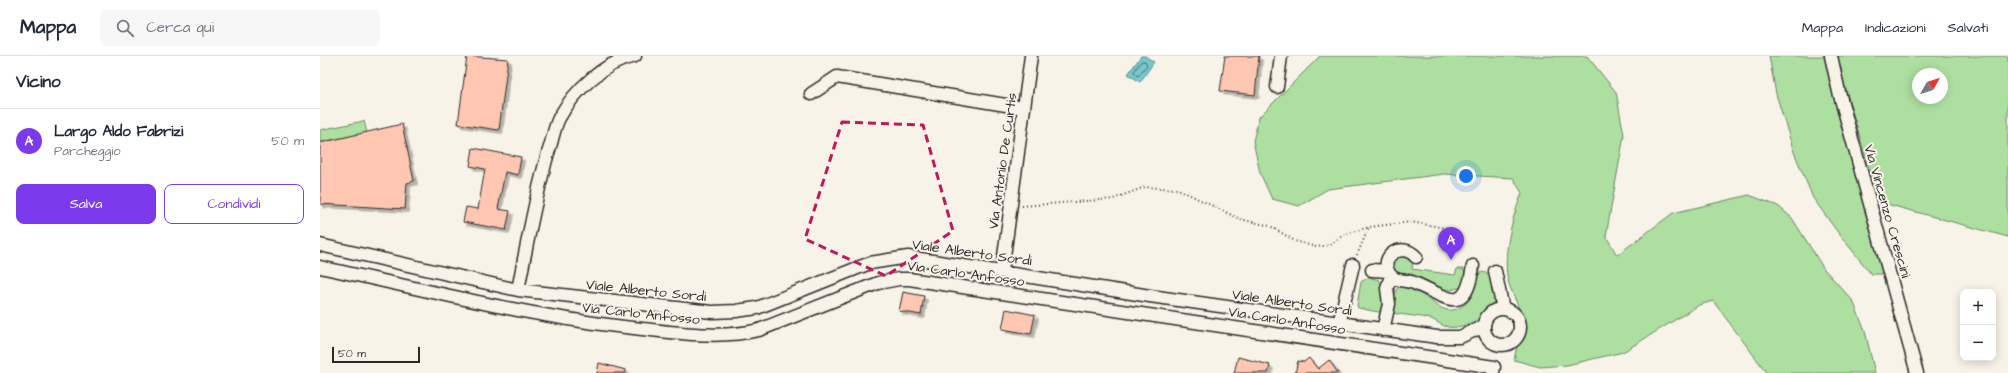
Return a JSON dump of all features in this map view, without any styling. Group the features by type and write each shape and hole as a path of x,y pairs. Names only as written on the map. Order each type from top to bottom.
{"street":[{"path":"518,290 538,186 558,119 571,100 584,86 610,66 635,56"},
{"name":"Via Antonio De Curtis","path":"1002,271 1031,56"},
{"path":"1277,87 1281,56"},
{"name":"Via Vincenzo Crescini","path":"1831,56 1839,92 1917,373"},
{"path":"811,94 837,77 1024,108"},
{"name":"Viale Alberto Sordi","path":"320,245 518,290 702,311 736,311 766,305 870,264 894,258 916,258 1150,296 1437,337 1460,337 1484,326"},
{"path":"1383,330 1389,304 1387,288 1389,274 1387,261 1393,252 1403,249 1412,253 1416,257"},
{"path":"1339,324 1353,265"},
{"path":"1372,270 1389,274 1400,281 1412,282 1452,300 1463,296 1468,291 1473,266"},
{"name":"Via Carlo Anfosso","path":"320,267 565,320 705,335 742,333 759,330 878,283 898,279 1148,315 1493,370"},
{"path":"1496,271 1503,309"},
{"path":"1148,315 1150,296"},
{"path":"1503,309 1513,313 1517,318 1520,327 1518,336 1514,341 1508,344 1499,345 1488,339 1484,332 1484,326 1489,314 1503,309"},
{"path":"1493,370 1499,345"}],"path":[{"path":"1011,207 1113,199 1145,187 1178,189 1240,218 1270,226 1295,241 1316,247 1330,245 1343,235 1369,227 1411,222 1451,228"},
{"path":"1353,265 1369,227"}],"highlighted area":[{"path":"842,122 923,125 953,231 886,276 805,239"}],"green space":[{"path":"1320,56 1587,56 1616,92 1624,135 1606,236 1617,255 1673,213 1749,195 1778,206 1792,218 1824,269 1853,301 1865,331 1875,373 1767,373 1713,301 1699,305 1623,352 1567,365 1540,367 1514,360 1517,346 1525,325 1509,284 1506,262 1511,226 1522,193 1513,178 1444,174 1328,189 1299,206 1272,199 1260,173 1253,141 1259,117"},
{"path":"1769,56 1827,56 1884,274 1871,274 1813,198 1794,152 1776,94"},
{"path":"1836,56 2008,56 2008,237 1879,202"},
{"path":"364,121 367,133 320,142 320,130"},
{"path":"1406,254 1413,262 1412,269 1455,275 1457,269 1463,269 1466,275 1461,287 1451,290 1445,289 1412,274 1398,274 1393,268 1394,261 1396,257"},
{"path":"1482,272 1490,274 1494,299 1492,305 1483,316 1469,324 1448,327 1443,326 1431,319 1391,313 1396,290 1400,286 1421,294 1436,305 1447,310 1459,308 1468,301 1472,295 1476,276"},
{"path":"1369,277 1379,280 1381,283 1384,295 1382,311 1378,312 1358,308 1357,305 1361,282"}],"water":[{"path":"1141,56 1145,56 1154,62 1140,82 1128,74"}],"building":[{"path":"467,56 508,59 499,130 458,124"},
{"path":"1225,56 1259,56 1255,95 1220,91"},
{"path":"402,124 414,181 407,183 405,209 320,204 320,143"},
{"path":"473,148 521,157 518,175 505,172 498,209 510,211 506,230 463,222 466,207 478,209 485,169 470,166"},
{"path":"903,292 924,296 921,315 899,311"},
{"path":"1006,309 1035,315 1031,334 1002,329"},
{"path":"1238,357 1270,365 1268,373 1234,373"},
{"path":"1309,358 1318,369 1329,360 1338,373 1295,373 1298,361 1304,362"},
{"path":"599,363 626,370 626,373 597,373"}],"place":[{"name":"Largo Aldo Fabrizi","path":"1451,260"}]}
